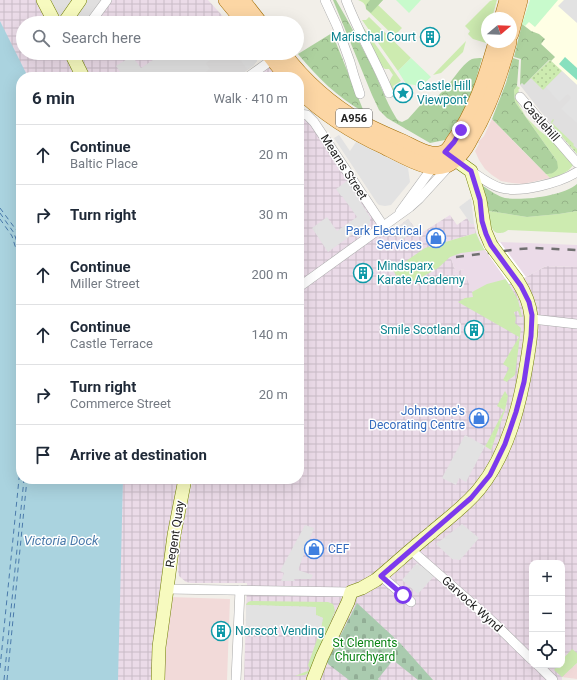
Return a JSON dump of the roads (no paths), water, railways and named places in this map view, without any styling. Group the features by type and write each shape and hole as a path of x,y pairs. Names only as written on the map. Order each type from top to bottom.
{"main road":[{"path":"226,0 239,16"},
{"path":"242,0 255,16"},
{"path":"504,12 507,0"},
{"path":"517,12 520,0"},
{"path":"432,167 446,165 449,148 474,107 494,48"},
{"path":"448,155 469,143 484,116 498,80 507,48"},
{"path":"278,60 284,72"},
{"name":"A956","path":"281,60 295,72"},
{"name":"A956","path":"304,80 336,106 368,126 427,153 448,155"},
{"name":"A956","path":"304,94 319,108 361,136 408,158 432,167"}],"street":[{"path":"43,0 51,16"},
{"path":"69,16 80,0"},
{"path":"95,16 107,0"},
{"path":"326,0 348,55 360,94"},
{"path":"346,0 352,15 386,74 389,92"},
{"path":"74,60 80,72"},
{"path":"254,72 269,60"},
{"name":"Castlehill","path":"520,97 577,163"},
{"name":"Mearns Street","path":"304,115 307,115 314,122 384,227"},
{"path":"304,283 384,227 419,199 448,155 496,186 510,189 546,185 562,180 577,172"},
{"path":"397,216 432,167"},
{"path":"167,589 351,592 367,585 381,576 471,498 480,488 494,466 510,431 522,388 531,336 532,315 529,302 517,280 491,245 484,231 480,200 471,171"},
{"path":"532,319 577,324"},
{"name":"Regent Quay","path":"158,680 159,647 174,535 184,484"},
{"name":"Garvock Wynd","path":"411,550 492,621 529,657"},
{"path":"381,576 411,602"},
{"path":"236,680 240,590"},
{"path":"313,680 322,657 348,602 351,592"},
{"path":"541,668 553,680"}],"water":[{"name":"Victoria Dock","path":"0,21 16,53 16,60 20,60 26,72 16,72 16,484 123,484 118,680 0,680"}],"railway":[{"path":"456,257 534,248 577,250"}],"place":[{"name":"Marischal Court","path":"430,37"},
{"name":"Castle Hill Viewpont","path":"403,93"},
{"name":"Park Electrical Services","path":"436,238"},
{"name":"Mindsparx Karate Academy","path":"363,273"},
{"name":"Smile Scotland","path":"474,330"},
{"name":"Johnstone's Decorating Centre","path":"479,418"},
{"name":"CEF","path":"314,549"},
{"name":"Norscot Vending","path":"221,631"}],"park label":[{"name":"St Clements Churchyard","path":"365,650"}]}
